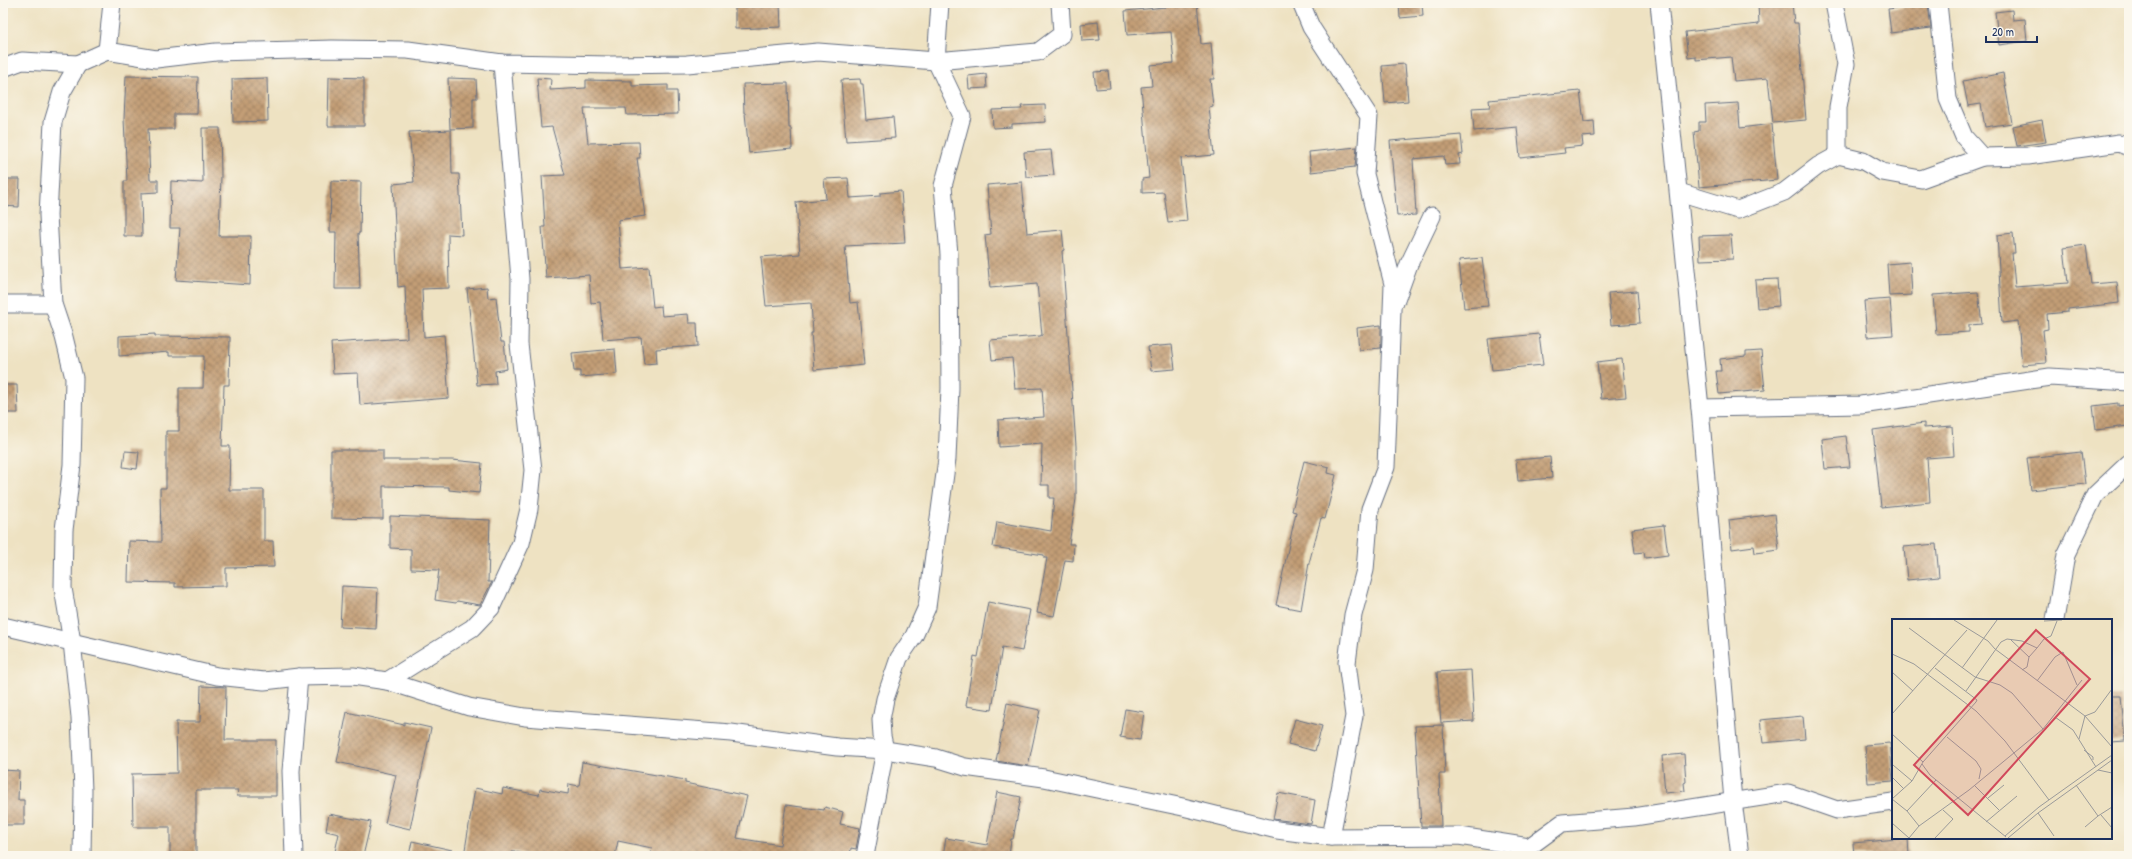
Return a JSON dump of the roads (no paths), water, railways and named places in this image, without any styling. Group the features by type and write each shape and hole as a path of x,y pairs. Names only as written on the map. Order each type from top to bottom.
{"street":[{"path":"107,51 112,3"},
{"path":"865,856 885,750 881,720 885,699 899,658 914,636 927,607 947,459 950,388 949,254 942,186 962,116 936,61 940,3"},
{"path":"3,68 22,62 78,64 107,51 156,59 216,52 284,50 408,50 502,62 611,65 687,64 818,52 936,61 1038,52 1062,34 1060,3"},
{"path":"1301,3 1311,27 1369,116 1365,174 1393,284 1386,467 1370,509 1365,570 1353,615 1347,663 1354,716 1331,837"},
{"path":"1659,3 1700,408 1733,801 1740,856"},
{"path":"1834,3 1846,64 1838,106 1838,155"},
{"path":"1938,3 1948,99 1964,137 1982,157"},
{"path":"387,681 472,628 491,608 521,543 530,509 533,470 519,344 520,279 502,62"},
{"path":"78,64 62,92 53,122 48,215 52,304 64,337 74,378 72,465 64,530 63,588 72,642 83,761 82,856"},
{"path":"1679,192 1738,210 1784,192 1818,166 1838,155 1863,161 1882,172 1921,178 1982,157 2028,156 2119,143 2129,147"},
{"path":"1392,309 1409,264 1432,216"},
{"path":"3,304 52,304"},
{"path":"1700,408 1861,405 2050,377 2129,382"},
{"path":"2055,619 2066,555 2095,495 2129,463"},
{"path":"3,626 217,676 264,681 298,677 353,676 387,681 469,707 524,717 731,733 837,747 885,750 936,758 965,767 1044,778 1098,788 1277,830 1331,837 1459,836 1528,851 1562,823 1634,817 1788,793 1837,810 1892,802"},
{"path":"294,856 291,771 298,677"}]}
